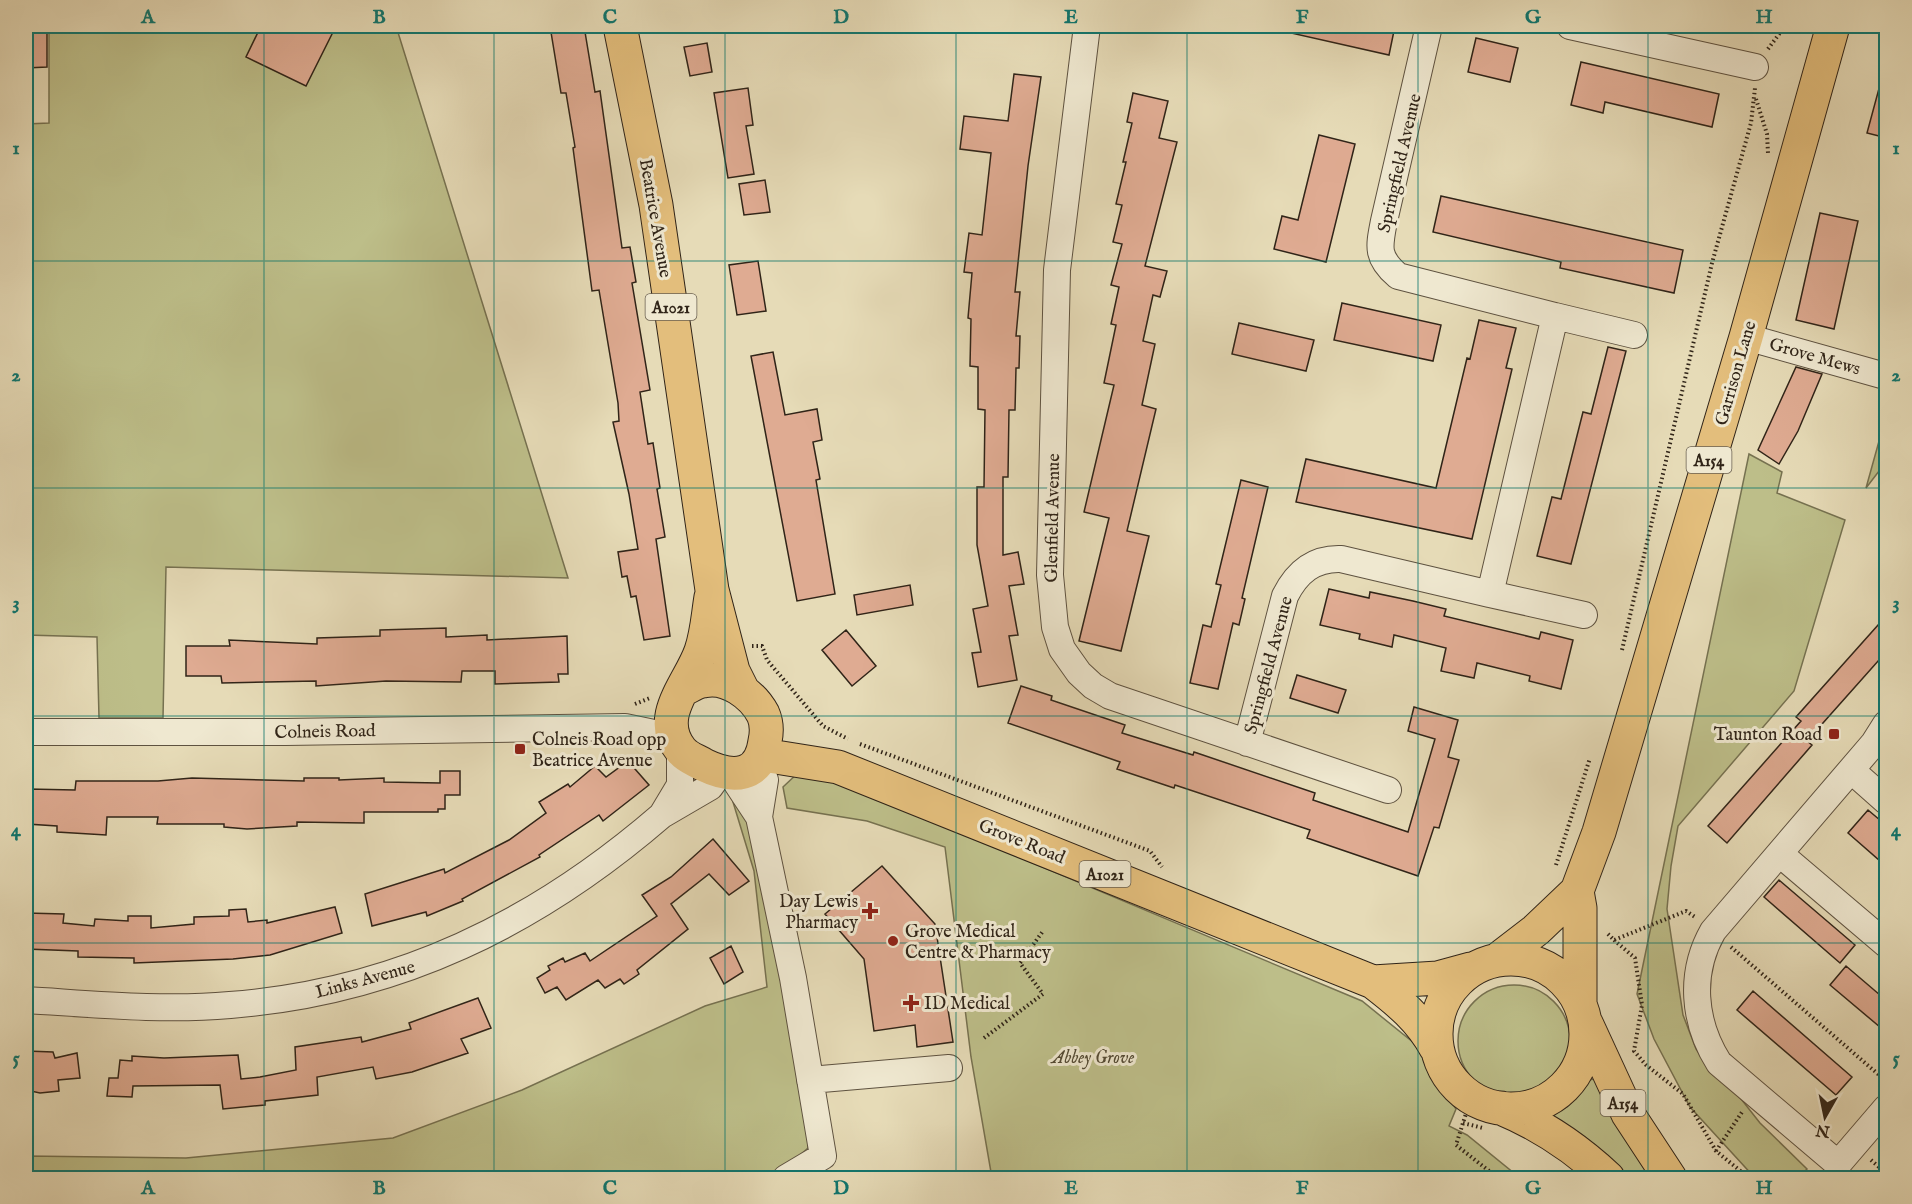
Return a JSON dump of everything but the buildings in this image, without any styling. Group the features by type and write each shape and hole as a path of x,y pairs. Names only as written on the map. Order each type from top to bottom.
{"main road":[{"name":"Beatrice Avenue","path":"620,26 656,205 712,590 733,671 753,702"},
{"name":"Garrison Lane","path":"1484,964 1536,930 1599,832 1746,336 1833,26"},
{"name":"Beatrice Avenue","path":"680,694 702,649 712,590"},
{"path":"704,680 712,680 726,682 753,702 767,728 743,766 688,757 676,743 670,720 680,694 704,680"},
{"name":"Grove Road","path":"753,702 838,767 1373,982 1405,1007 1424,1026 1436,1048"},
{"name":"Grove Road","path":"743,766 838,767"},
{"name":"Garrison Lane","path":"1565,882 1580,908 1583,1013"},
{"path":"1486,1103 1515,1109 1535,1105 1554,1096 1565,1086 1580,1063 1584,1050 1583,1013 1564,981 1546,968 1526,960 1484,964 1449,990 1441,1003 1435,1033 1436,1048 1452,1082 1486,1103 1533,1121 1562,1139 1608,1179"},
{"name":"Grove Road","path":"1373,982 1438,978 1484,964"},
{"name":"A154","path":"1583,1013 1628,1114 1670,1179"}],"street":[{"name":"Glenfield Avenue","path":"1087,26 1058,270 1050,575 1058,641 1072,665 1100,691 1388,790"},
{"name":"Springfield Avenue","path":"1429,26 1384,221 1380,251 1384,264 1398,276 1408,280 1634,335"},
{"path":"1570,26 1755,67"},
{"path":"1490,594 1555,316"},
{"name":"Grove Mews","path":"1746,336 1885,376"},
{"name":"Springfield Avenue","path":"1247,743 1286,596 1293,580 1309,566 1324,560 1341,559 1584,615"},
{"name":"Colneis Road","path":"625,727 666,710 680,694"},
{"path":"1887,724 1851,770 1713,931 1702,949 1698,967 1697,1004 1709,1047 1719,1063 1838,1164 1887,1108"},
{"name":"Colneis Road","path":"26,732 286,732 625,727 676,743"},
{"name":"Links Avenue","path":"662,815 680,785 676,743"},
{"path":"743,766 765,780 759,817 793,978 826,1167 786,1179"},
{"name":"Links Avenue","path":"26,1000 154,1007 228,1005 297,997 386,976 457,950 510,924 584,877 662,815 743,766"},
{"path":"1851,770 1887,801"},
{"path":"1780,854 1887,944"},
{"path":"810,1080 949,1068"}],"path":[{"path":"1620,659 1712,263 1751,123 1756,99 1755,67 1785,26"},
{"path":"1565,882 1590,757"},
{"path":"984,1038 1043,994 1020,963 1043,931"},
{"path":"1713,931 1887,1081"},
{"path":"1614,940 1635,958 1642,1005 1634,1051 1646,1065 1683,1094 1716,1151 1749,1179"},
{"path":"1716,1151 1754,1094"},
{"path":"1486,1103 1456,1145 1498,1179"},
{"path":"1877,1166 1887,1173"}],"green space":[{"path":"49,26 396,26 568,578 166,567 163,718 99,718 97,637 26,635 26,124 49,123"},
{"path":"1886,416 1886,462 1866,488"},
{"path":"1749,454 1782,472 1777,493 1845,520 1794,691 1678,826 1667,909 1683,1015 1696,1049 1708,1067 1734,1090 1760,1123 1807,1169 1798,1178 1755,1178 1690,1107 1654,1039 1637,994"},
{"name":"Abbey Grove","path":"800,771 825,776 1362,1001 1414,1043 1456,1109 1449,1126 1467,1135 1520,1178 992,1178 971,1057 945,847 867,821 787,808 783,787"},
{"path":"733,802 750,803 809,1116 808,1148 782,1171 767,1178 26,1178 26,1156 186,1158 393,1138 522,1090 705,1006 767,987 754,871"},
{"path":"1514,985 1535,989 1554,1001 1566,1020 1570,1041 1566,1062 1554,1081 1535,1093 1514,1097 1493,1093 1474,1081 1462,1062 1458,1041 1462,1020 1474,1001 1493,989"},
{"path":"1595,1079 1653,1178 1618,1178 1544,1118 1567,1107 1588,1080"}],"place":[{"name":"Taunton Road","path":"1834,734"},
{"name":"Colneis Road opp Beatrice Avenue","path":"520,749"},
{"name":"Day Lewis Pharmacy","path":"870,911"},
{"name":"Grove Medical Centre & Pharmacy","path":"893,941"},
{"name":"ID Medical","path":"911,1003"}]}
